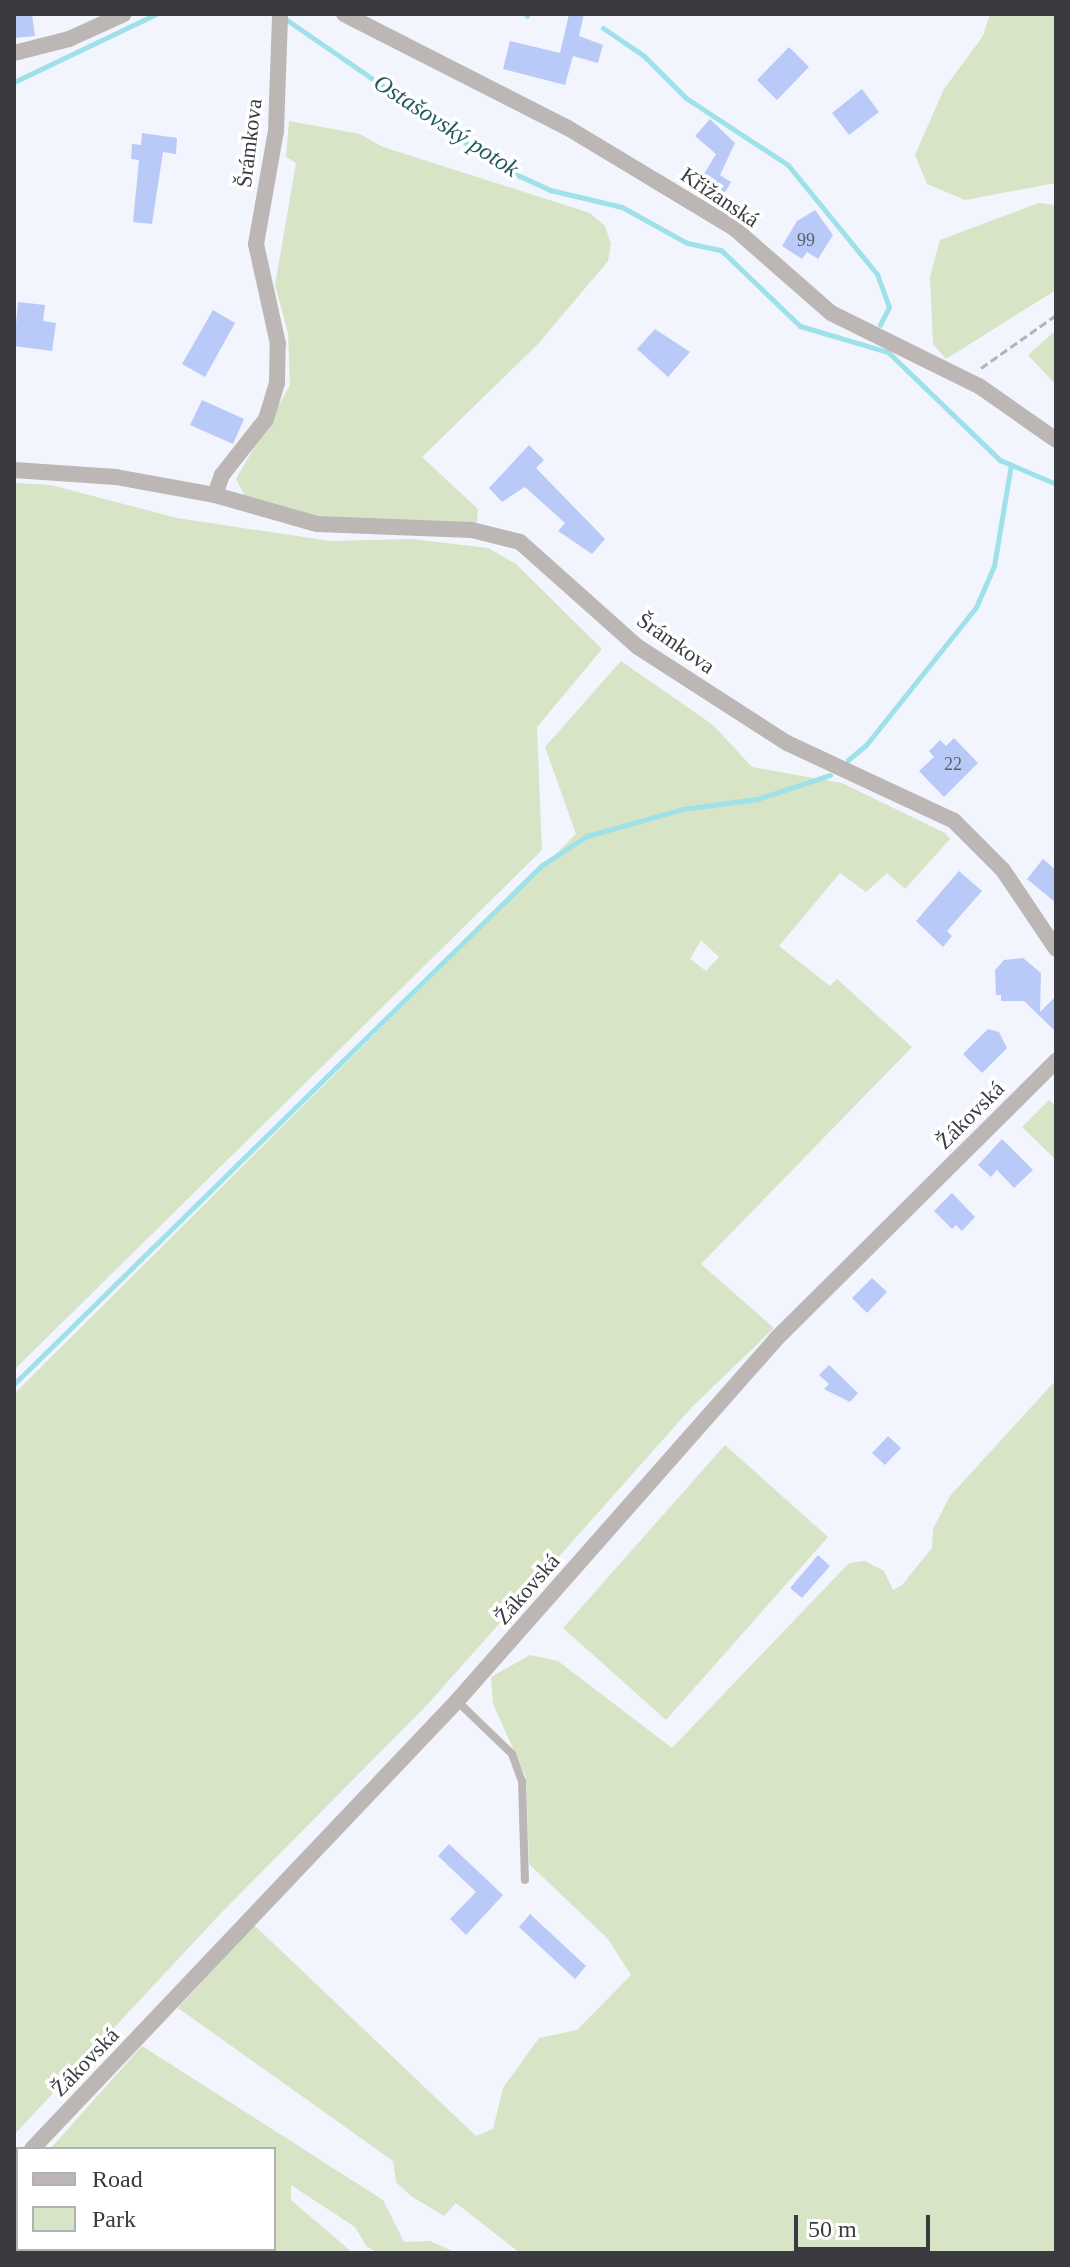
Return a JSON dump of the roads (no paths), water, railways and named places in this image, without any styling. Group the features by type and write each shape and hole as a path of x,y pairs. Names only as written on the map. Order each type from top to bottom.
{"street":[{"path":"14,53 69,39 124,14"},
{"name":"Šrámkova","path":"215,495 222,475 266,419 277,383 278,344 256,244 276,131 280,14"},
{"name":"Křižanská","path":"344,14 568,128 734,228 831,313 965,380 1056,440"},
{"name":"Šrámkova","path":"14,470 116,477 215,495 317,524 472,530 520,542 638,647 787,743 954,821 1003,870 1056,949"},
{"name":"Žákovská","path":"34,2147 457,1701 776,1339 1056,1061"}],"lane":[{"path":"457,1701 512,1754 522,1781 525,1880"}],"waterway":[{"name":"Ostašovský potok","path":"14,82 156,14"},
{"name":"Ostašovský potok","path":"284,18 504,169 550,190 622,207 687,243 721,250 800,326 888,352 1000,460 1056,484"},
{"path":"603,28 644,56 686,98 788,165 877,274 889,307 880,325"},
{"path":"848,760 866,745 976,607 994,566 1011,464"},
{"path":"14,1384 542,865 587,836 683,809 757,799 830,775"}]}
